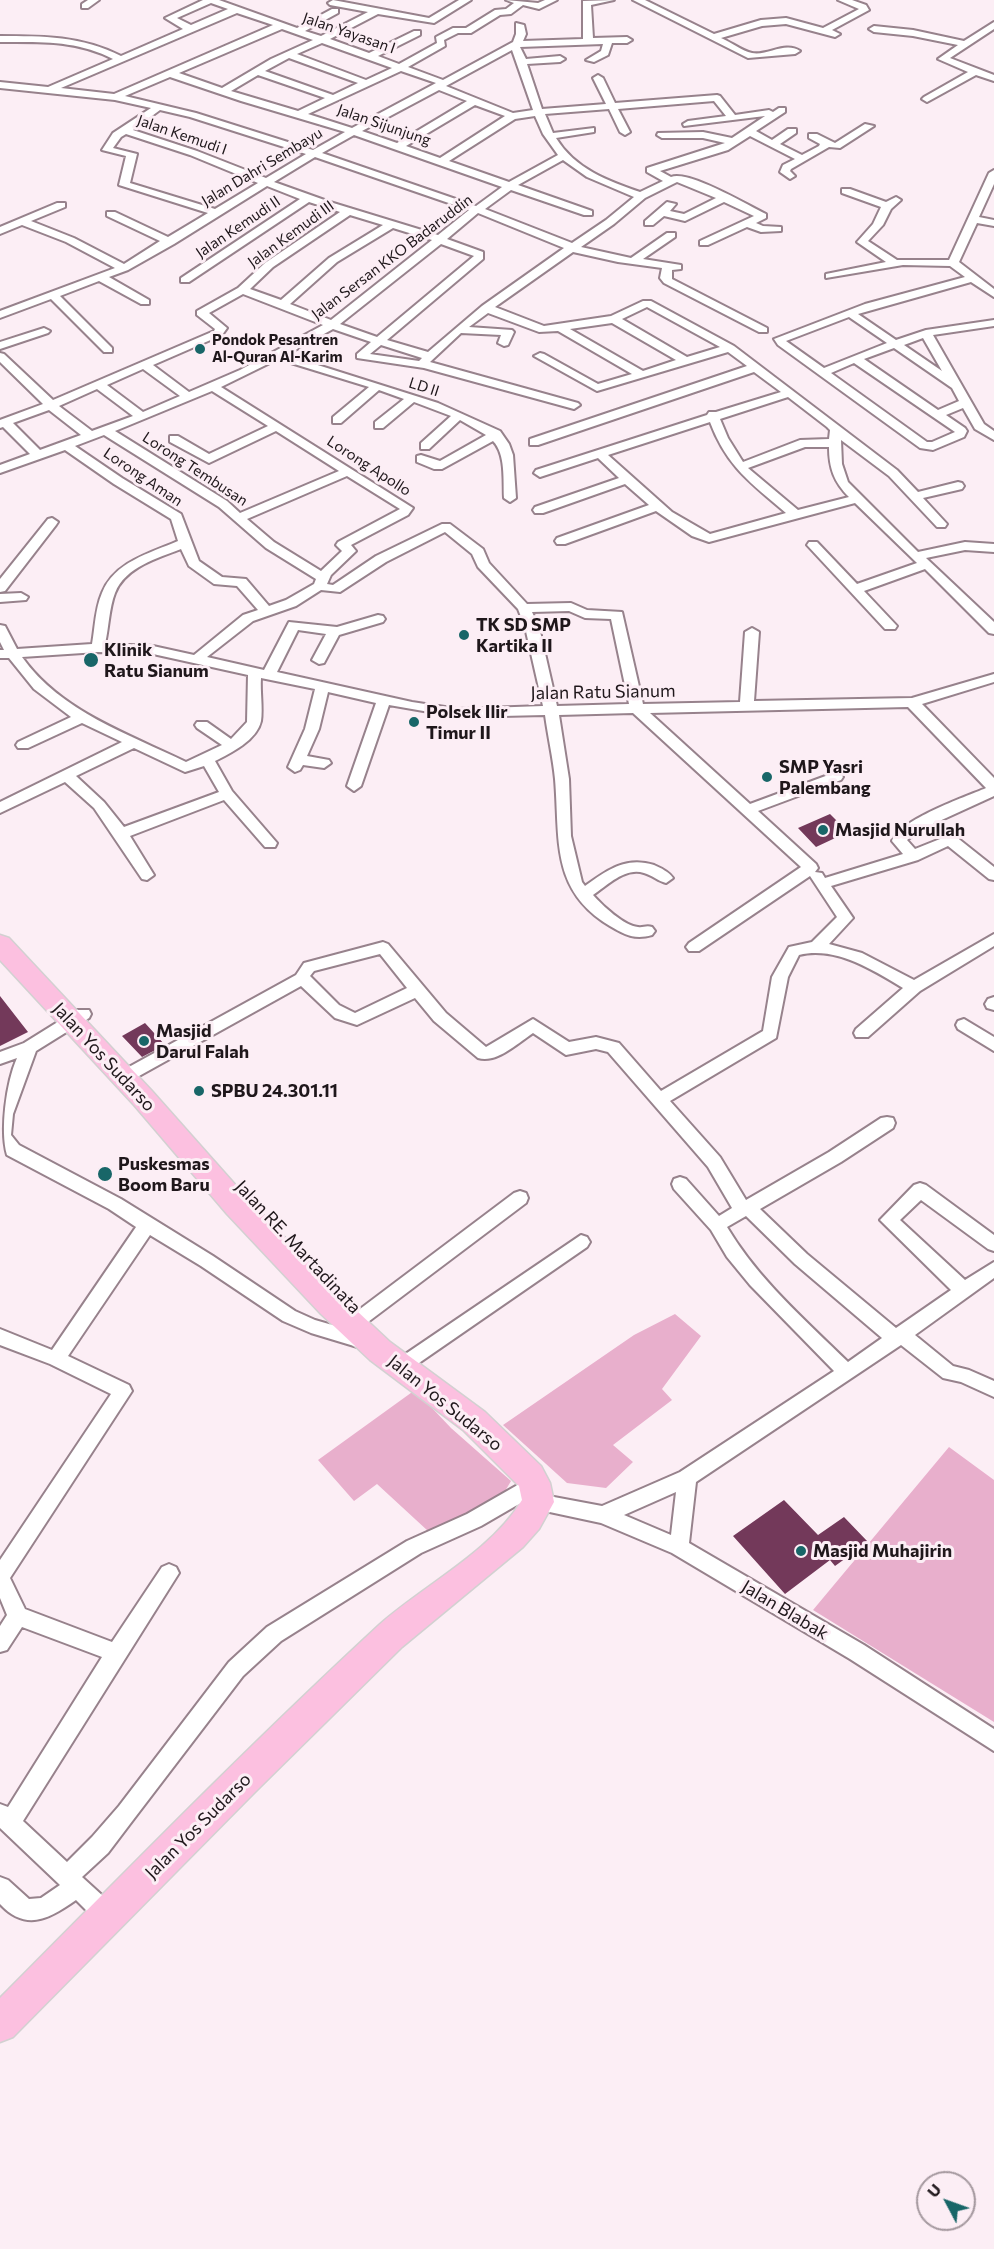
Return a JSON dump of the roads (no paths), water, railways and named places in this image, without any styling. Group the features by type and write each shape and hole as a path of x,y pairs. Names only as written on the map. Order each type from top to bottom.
{"highway":[{"path":"0,923 77,1019"},
{"name":"Jalan Yos Sudarso","path":"0,2024 107,1915 393,1634 501,1546 545,1498 474,1421 418,1372 370,1343 331,1305 237,1206 129,1075 77,1019 2,951"},
{"name":"Jalan RE. Martadinata","path":"129,1075 418,1372"}],"street":[{"path":"191,29 169,19 211,0"},
{"name":"Jalan Yayasan I","path":"211,0 401,67 512,116"},
{"path":"298,31 334,7 377,11 431,21 449,8 466,0"},
{"path":"299,114 401,67 442,44 439,39 455,30 468,31 498,12 507,13 515,1 539,6 552,0"},
{"path":"588,41 585,3 609,0"},
{"path":"638,0 751,56 783,49 795,51"},
{"path":"824,31 864,9 843,0"},
{"path":"48,90 237,9"},
{"path":"223,92 288,54 377,11"},
{"path":"714,37 761,23 777,21 789,21 835,34"},
{"path":"844,21 874,29 913,33 966,44"},
{"path":"115,98 282,25"},
{"path":"515,45 521,34 519,25"},
{"path":"994,26 943,59 994,78"},
{"path":"874,29 888,37"},
{"path":"371,56 417,33"},
{"path":"0,39 76,41 94,45 122,60"},
{"path":"515,45 627,40"},
{"path":"591,60 605,53 608,41"},
{"path":"515,45 539,112 564,156 591,176 641,196"},
{"name":"Jalan Dahri Sembayu","path":"0,315 124,268 315,153 515,45"},
{"path":"288,54 366,83"},
{"path":"522,62 560,59"},
{"path":"257,71 334,98"},
{"path":"927,99 974,72"},
{"name":"Jalan Sijunjung","path":"169,74 354,131 588,213"},
{"path":"598,78 625,132"},
{"path":"0,85 115,98 160,106 315,153 369,174 479,210 573,247 633,261 672,266 665,278 668,281 763,330"},
{"path":"443,161 512,116 717,98 733,118"},
{"path":"399,146 476,100"},
{"name":"Jalan Kemudi I","path":"125,131 160,106"},
{"path":"670,181 651,170 708,155 734,142 782,110"},
{"path":"688,124 769,113"},
{"path":"813,136 836,146 868,126"},
{"path":"551,136 590,130"},
{"path":"125,131 117,135 107,150 132,154 124,185 215,212"},
{"name":"Jalan Kemudi I","path":"125,131 173,145 308,198 441,239 480,256 378,341"},
{"path":"774,143 792,131"},
{"path":"750,132 802,159"},
{"path":"662,135 703,135 734,142"},
{"path":"790,176 785,170 824,148 825,143"},
{"name":"Jalan Sersan KKO Badaruddin","path":"0,469 141,416 211,386 332,325 479,210 544,166 564,156"},
{"path":"953,263 991,187 994,173"},
{"path":"427,360 458,330 486,309 610,222 641,196 670,181 683,179 762,216 704,243"},
{"path":"846,191 892,203 878,225 862,242 896,264"},
{"name":"Jalan Kemudi II","path":"185,280 308,198"},
{"path":"663,212 685,218 724,198"},
{"path":"649,223 672,204"},
{"path":"0,231 61,205"},
{"name":"Jalan Kemudi III","path":"349,211 269,265 242,290 427,360"},
{"path":"111,214 170,242"},
{"path":"974,219 994,223"},
{"path":"23,222 70,240 124,268"},
{"path":"747,223 760,229 777,229"},
{"path":"283,304 333,260 392,224"},
{"path":"633,261 671,235"},
{"path":"830,276 896,264 953,263 994,294"},
{"path":"102,278 145,302"},
{"path":"974,278 869,306 780,339 782,343 821,373 924,445 933,446 979,426"},
{"path":"38,456 3,423 99,385 220,332 220,327 200,313 242,290"},
{"path":"54,296 108,350"},
{"path":"486,309 541,330 562,329 614,319 647,303 730,348 828,421 835,437 836,470 842,483 915,557 927,564 994,630"},
{"path":"850,313 957,386"},
{"path":"614,319 687,362"},
{"path":"821,373 855,358 926,333 994,323"},
{"path":"562,329 642,375"},
{"path":"458,330 508,332 504,343"},
{"path":"0,346 44,331"},
{"path":"926,333 979,426 994,436"},
{"path":"378,341 361,356 427,360 574,405"},
{"path":"540,356 596,388 730,348"},
{"name":"LD II","path":"276,355 459,415 496,434"},
{"path":"0,356 51,405 90,436"},
{"path":"855,358 961,432"},
{"path":"145,365 187,396"},
{"path":"534,442 754,368"},
{"path":"99,385 141,416"},
{"name":"Lorong Apollo","path":"211,386 406,509 342,545 350,551 332,566 321,582"},
{"path":"337,420 376,387"},
{"path":"540,473 713,415 788,393"},
{"path":"379,425 411,399"},
{"path":"936,415 966,402"},
{"path":"425,446 459,415"},
{"path":"713,415 722,438 740,467 797,516"},
{"path":"174,439 209,459 277,426"},
{"name":"Lorong Tembusan","path":"105,430 241,517 270,545 321,582"},
{"path":"421,459 438,466 496,434 504,446 510,498"},
{"path":"740,467 804,443 835,437 893,473 942,524"},
{"name":"Lorong Aman","path":"66,445 118,481 177,517 194,563 219,581 241,582 266,611"},
{"path":"599,453 658,506 693,532 709,538 858,498"},
{"path":"241,517 346,472"},
{"path":"539,510 628,479"},
{"path":"916,496 958,486"},
{"path":"561,541 658,506"},
{"path":"0,588 52,522"},
{"path":"197,659 248,618 291,603 321,582 335,589 381,559 447,527 478,552 481,561 524,608 532,627 562,779 564,836 567,860 575,884 597,911 614,923 637,933 646,931"},
{"path":"99,648 108,594 117,578 136,565 185,543"},
{"path":"813,545 890,626"},
{"path":"915,557 956,547 985,545 994,548"},
{"path":"856,589 927,564"},
{"path":"0,598 21,597"},
{"path":"524,608 571,607 585,614 617,615 637,709 811,868 845,918 816,948"},
{"path":"0,629 6,653 38,684 80,717 180,766 191,766 231,745 244,736 253,724 262,672 280,654 280,645 294,625 334,631 378,619"},
{"path":"319,660 334,631"},
{"path":"746,707 752,632"},
{"name":"Jalan Ratu Sianum","path":"6,653 99,648 153,650 458,713 912,702 994,678"},
{"path":"323,685 312,729 297,763 324,763"},
{"path":"354,786 384,699"},
{"path":"912,702 994,789 917,825 899,838 899,841 913,855"},
{"path":"23,745 80,717"},
{"path":"201,725 231,745"},
{"path":"0,808 134,742"},
{"path":"207,759 227,794 270,843"},
{"path":"66,775 99,805 147,875"},
{"path":"747,810 836,777"},
{"path":"121,834 227,794"},
{"path":"822,884 913,855 951,840 994,875"},
{"path":"583,895 631,866 642,865 654,869 666,878"},
{"path":"694,947 811,868"},
{"path":"862,1033 914,987 994,939"},
{"path":"129,1075 302,978 309,967 383,948 448,1025 484,1054 488,1054 529,1026 535,1025 566,1049 596,1043 613,1047 714,1162 736,1202 746,1208 811,1268 949,1373 963,1376 994,1389"},
{"path":"659,1100 770,1034 780,977 794,951 801,948 816,948 872,963 914,987"},
{"path":"302,978 339,1013 348,1018 357,1018 417,990"},
{"path":"0,1058 30,1047 77,1019"},
{"path":"964,1025 994,1045"},
{"path":"30,1047 2,1100 3,1137 14,1150 115,1204 207,1261 289,1316 311,1326 370,1343"},
{"path":"717,1225 835,1157 887,1123"},
{"path":"680,1184 717,1225 733,1252 756,1280 790,1317 847,1372"},
{"path":"963,1290 930,1256 889,1220 920,1190 994,1244"},
{"path":"362,1317 520,1198"},
{"path":"56,1359 147,1225"},
{"path":"418,1372 581,1242"},
{"path":"603,1515 687,1478 847,1372 994,1269"},
{"path":"0,1337 56,1359 123,1391 0,1577 18,1616 116,1653"},
{"path":"679,1547 687,1478"},
{"path":"0,1888 14,1905 27,1911 50,1906 72,1882 236,1669 274,1634 414,1547 474,1520 516,1497 545,1498"},
{"name":"Jalan Blabak","path":"545,1498 603,1515 679,1547 857,1652 994,1741"},
{"path":"107,1915 5,1819 169,1573"},
{"path":"0,1643 18,1616"}],"place":[{"name":"Pondok Pesantren Al-Quran Al-Karim","path":"200,349"},
{"name":"TK SD SMP Kartika II","path":"464,635"},
{"name":"Klinik Ratu Sianum","path":"91,660"},
{"name":"Polsek Ilir Timur II","path":"414,722"},
{"name":"SMP Yasri Palembang","path":"767,777"},
{"name":"Masjid Nurullah","path":"823,830"},
{"name":"Masjid Darul Falah","path":"144,1041"},
{"name":"SPBU 24.301.11","path":"199,1091"},
{"name":"Puskesmas Boom Baru","path":"105,1174"},
{"name":"Masjid Muhajirin","path":"801,1551"}]}
